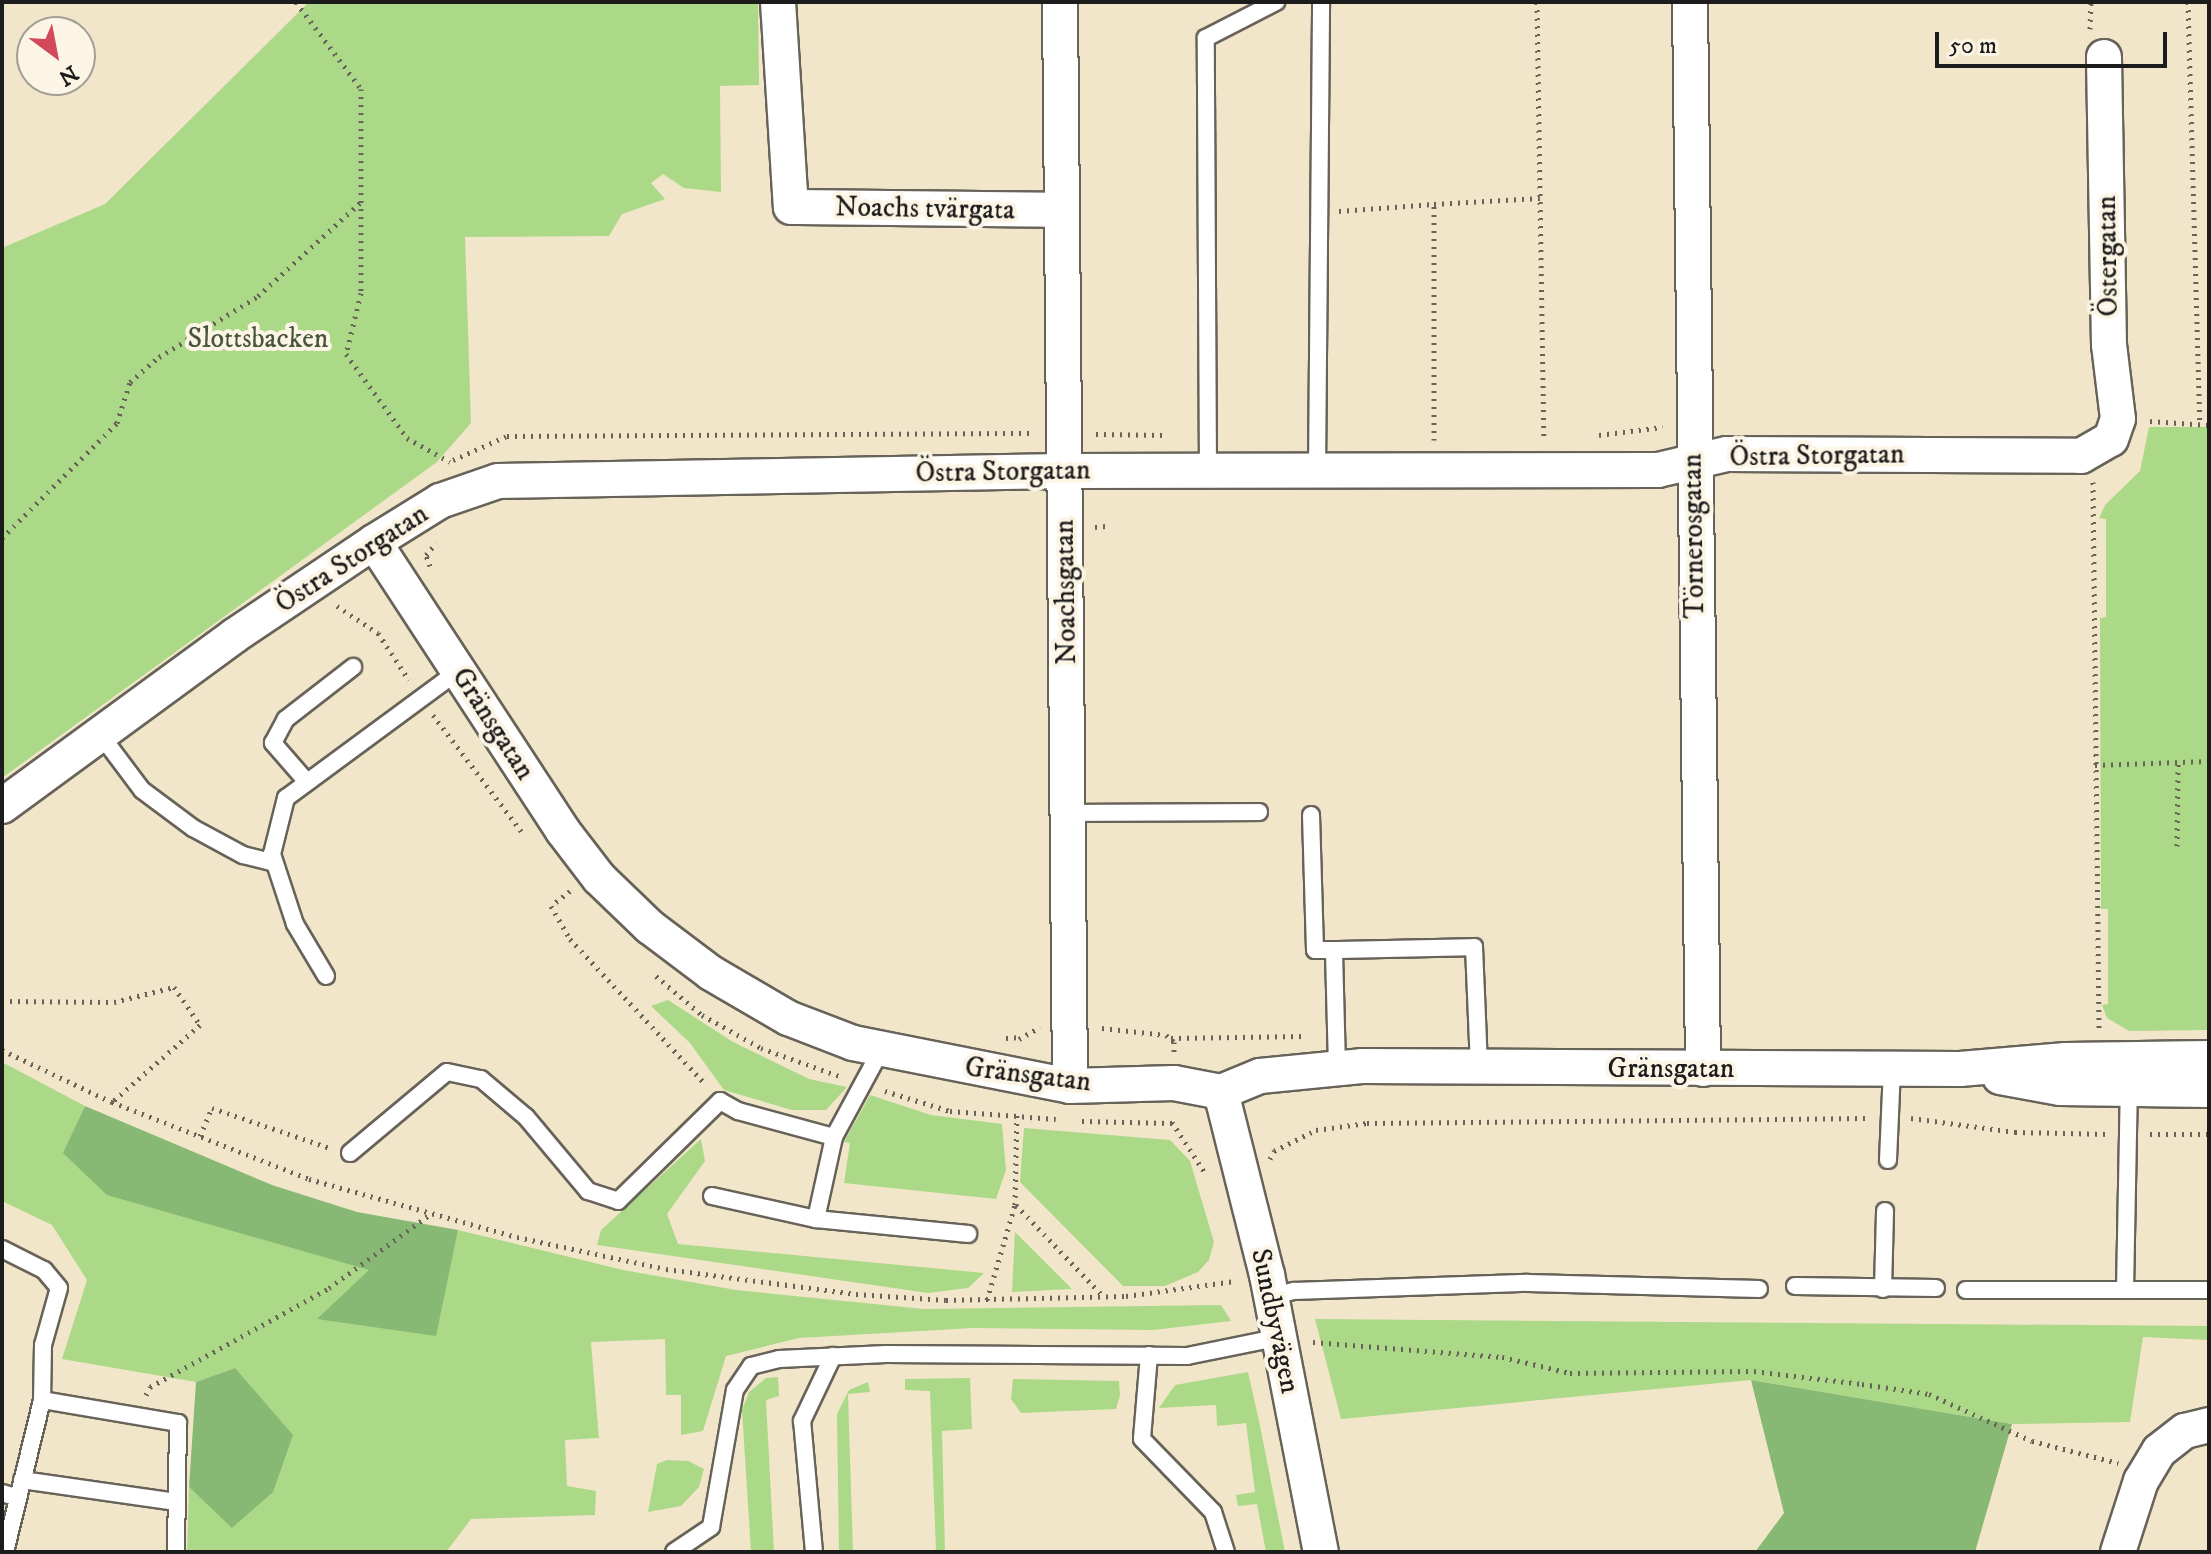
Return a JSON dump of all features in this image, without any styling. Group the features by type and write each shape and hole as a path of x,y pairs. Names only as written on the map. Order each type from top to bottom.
{"street":[{"name":"Noachs tvärgata","path":"778,2 791,207 1059,210"},
{"name":"Noachsgatan","path":"1060,2 1059,210 1070,1086"},
{"name":"Törnerosgatan","path":"1690,2 1693,464 1703,1069"},
{"name":"Östergatan","path":"2097,48 2109,345 2118,404 2111,439 2097,451"},
{"name":"Östra Storgatan","path":"2,806 374,542 440,501 498,481 1064,471 1658,470 1727,454 2081,456 2097,451"},
{"name":"Gränsgatan","path":"374,542 563,831 599,878 650,927 788,1018 881,1050 1070,1086 1174,1083 1221,1092 1260,1076 1337,1067 1960,1069 2066,1060 2209,1058"},
{"name":"Gränsgatan","path":"1960,1069 2060,1088 2209,1090"},
{"name":"Sundbyvägen","path":"1221,1092 1271,1297 1292,1339 1321,1552"},
{"path":"2118,1552 2148,1468 2159,1451 2185,1431 2209,1425"}],"lane":[{"path":"1208,471 1206,38 1276,2"},
{"path":"1317,471 1321,2"},
{"path":"307,782 273,743 286,719 353,667"},
{"path":"326,976 295,924 274,863 272,854 286,798 458,671"},
{"path":"100,734 142,790 193,828 243,855 274,863"},
{"path":"1068,813 1259,812"},
{"path":"1311,815 1315,950 1474,947 1479,1067"},
{"path":"1334,950 1337,1067"},
{"path":"816,1219 834,1137 881,1050"},
{"path":"1888,1160 1892,1069"},
{"path":"350,1153 447,1072 481,1079 526,1117 588,1191 618,1201 720,1101 738,1111 834,1137"},
{"path":"2125,1290 2124,1134 2129,1089"},
{"path":"712,1196 816,1219 968,1234"},
{"path":"1883,1289 1885,1211"},
{"path":"2,1249 44,1270 59,1288 43,1345 42,1400 22,1480 10,1496 5,1552"},
{"path":"1271,1297 1294,1291 1528,1283 1759,1289"},
{"path":"1795,1286 1936,1288"},
{"path":"1966,1290 2209,1290"},
{"path":"674,1552 711,1527 735,1390 751,1366 833,1356 1187,1356 1292,1339"},
{"path":"1149,1355 1142,1439 1213,1512 1226,1552"},
{"path":"814,1552 802,1421 833,1356"},
{"path":"42,1400 178,1423 176,1552"},
{"path":"22,1480 176,1502"}],"path":[{"path":"296,2 361,89 361,293 346,354 407,438 450,462"},
{"path":"1537,2 1544,440"},
{"path":"2091,2 2097,48"},
{"path":"2188,2 2200,425"},
{"path":"1319,213 1540,198"},
{"path":"2,538 117,423 130,382 159,357 258,296 361,202"},
{"path":"1434,204 1434,441"},
{"path":"2097,451 2095,765 2100,1040"},
{"path":"431,569 426,555 442,535"},
{"path":"2095,765 2209,761"},
{"path":"2177,846 2178,763"},
{"path":"570,891 551,906 570,939 720,1101"},
{"path":"2,1001 114,1002 174,987 200,1025 112,1102"},
{"path":"996,1038 1019,1037 1038,1027 1120,1028 1171,1038 1174,1083 1172,1123 1208,1179"},
{"path":"987,1300 1015,1205 1019,1037"},
{"path":"2,1050 112,1102 309,1179 430,1214 617,1259 735,1280 856,1294 987,1300 1104,1297 1235,1281 1231,1266"},
{"path":"200,1136 212,1108 350,1153"},
{"path":"1017,1116 1062,1119"},
{"path":"1274,1151 1316,1130 1367,1123 1891,1118 1955,1120 2015,1132 2209,1134"},
{"path":"1077,1120 1172,1123"},
{"path":"1015,1205 1104,1297"},
{"path":"136,1416 150,1387 329,1288 430,1214"},
{"path":"1292,1339 1502,1357 1570,1373 1754,1371 1929,1394 2032,1441 2148,1468"}],"green space":[{"name":"Slottsbacken","path":"309,2 758,2 759,85 720,86 721,192 684,188 663,174 651,183 665,199 622,214 609,236 465,237 471,423 437,462 2,778 2,248 105,204"},
{"path":"2149,427 2209,427 2209,1030 2129,1031 2107,1018 2102,1005 2108,1004 2108,909 2101,909 2100,618 2106,617 2106,519 2099,518 2105,505 2140,471"},
{"path":"668,1000 733,1042 809,1079 847,1087 826,1110 792,1110 724,1090 690,1043 651,1006"},
{"path":"2,1062 85,1106 64,1153 237,1230 370,1270 319,1320 449,1269 458,1230 623,1270 736,1290 924,1309 1221,1305 1231,1321 1153,1330 973,1328 799,1338 726,1356 703,1431 681,1435 681,1395 666,1395 665,1339 591,1342 599,1438 565,1440 567,1486 596,1491 595,1515 471,1519 446,1552 187,1552 189,1487 233,1528 235,1368 196,1382 62,1359 87,1280 52,1225 2,1201"},
{"path":"870,1095 931,1115 1002,1124 1006,1170 996,1199 844,1183 850,1143 844,1142"},
{"path":"85,1106 272,1185 357,1212 458,1230 436,1336 317,1319 369,1270 107,1195 63,1153"},
{"path":"1024,1128 1170,1140 1190,1161 1214,1242 1209,1260 1198,1272 1165,1286 1123,1286 1020,1182"},
{"path":"701,1139 705,1161 667,1214 678,1244 984,1273 968,1288 928,1293 597,1245 601,1230"},
{"path":"1015,1232 1072,1289 1012,1292"},
{"path":"1315,1319 2209,1326 2209,1340 2143,1337 2130,1422 2012,1424 1751,1380 1341,1419"},
{"path":"235,1368 293,1435 273,1492 232,1528 189,1487 196,1382"},
{"path":"1248,1372 1285,1552 1266,1552 1257,1504 1238,1506 1236,1495 1255,1492 1246,1423 1217,1426 1216,1405 1159,1408 1175,1385"},
{"path":"778,1377 779,1396 766,1400 774,1552 751,1552 742,1410 749,1392 766,1378"},
{"path":"970,1378 972,1429 942,1431 945,1552 936,1552 930,1391 905,1390 905,1379"},
{"path":"1013,1379 1119,1381 1120,1395 1116,1409 1021,1413 1011,1399"},
{"path":"1751,1380 2012,1424 1975,1552 1755,1552 1784,1513"},
{"path":"868,1382 870,1392 848,1394 853,1552 839,1552 837,1414 849,1390"},
{"path":"667,1460 688,1461 704,1469 699,1487 681,1506 648,1512 657,1464"}]}
